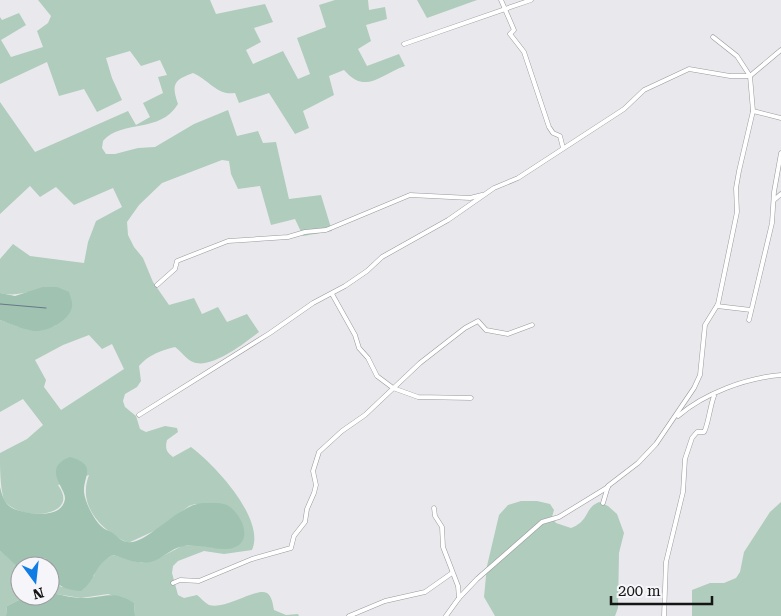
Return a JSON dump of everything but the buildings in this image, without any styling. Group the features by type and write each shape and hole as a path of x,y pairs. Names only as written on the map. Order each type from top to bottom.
{"street":[{"path":"501,0 514,30 510,34 524,52 549,127 553,134 560,136 563,148"},
{"path":"404,44 531,0"},
{"path":"446,616 459,598 502,555 542,522 559,517 608,486 648,453 675,419 700,375 705,325 717,306 737,212 736,188 753,111 750,76 736,56 712,37"},
{"path":"139,415 270,333 313,303 332,294 367,272 382,257 448,220 497,186 518,178 624,109 644,90 680,73 695,69 730,76 750,76 781,50"},
{"path":"753,111 781,118"},
{"path":"749,320 772,223 781,153"},
{"path":"156,285 176,269 177,261 228,241 288,237 305,232 326,230 410,194 470,198 485,194"},
{"path":"774,200 781,194"},
{"path":"332,294 355,335 359,348 368,358 377,376 394,388 418,397 471,398"},
{"path":"717,306 751,310"},
{"path":"173,583 180,580 199,581 252,559 291,548 294,536 305,522 307,509 314,493 316,485 313,471 319,452 342,431 365,415 420,363 465,328 478,321 486,330 508,334 532,325"},
{"path":"675,419 691,405 747,380 781,375"},
{"path":"664,616 666,562 682,492 686,459 692,438 696,432 704,432 707,427 708,410 714,396"},
{"path":"603,503 608,486"},
{"path":"434,508 435,516 442,527 443,547 458,586 459,598"},
{"path":"348,616 385,602 424,592 452,572"}],"green space":[{"path":"38,0 210,0 216,14 265,4 273,22 254,28 261,42 246,50 253,64 283,51 298,79 310,74 297,38 326,27 319,5 335,0 368,0 369,10 385,7 387,19 366,25 371,41 358,49 367,66 399,54 405,66 373,81 366,82 359,81 344,70 329,76 334,95 303,111 309,128 295,134 269,93 239,103 235,93 218,90 193,73 182,78 176,84 175,92 178,104 170,113 151,123 111,134 103,141 102,148 106,154 115,154 138,148 155,147 194,124 228,110 237,136 258,131 263,143 276,142 289,199 321,195 332,231 303,236 295,219 271,225 260,186 238,189 231,174 229,161 222,160 162,183 139,205 127,222 128,235 134,247 143,258 153,282 169,305 194,298 202,314 218,307 227,322 247,314 259,332 228,354 209,362 193,362 175,347 156,354 139,366 141,381 137,387 125,394 123,401 125,407 136,416 140,429 146,432 165,426 177,428 178,432 167,440 167,452 173,457 191,447 201,455 235,493 252,523 254,537 252,550 224,554 204,551 178,561 173,566 172,573 178,595 184,598 197,595 209,605 216,606 262,592 270,596 274,610 286,615 298,614 299,616 135,616 134,603 108,594 81,598 60,595 60,586 94,576 100,563 113,555 142,563 157,559 182,546 196,545 217,548 241,522 229,506 195,504 189,506 154,531 128,543 109,531 94,516 86,497 89,475 58,485 63,496 62,504 55,510 45,513 22,512 11,507 4,500 1,483 0,453 27,439 43,425 23,399 0,412 0,320 19,327 54,326 70,311 57,287 21,294 0,293 0,259 13,244 30,256 84,263 88,242 96,221 122,207 113,188 74,205 56,187 40,197 30,186 0,214 0,102 35,152 128,111 136,125 150,117 143,103 163,93 158,77 167,75 160,60 141,66 130,51 106,58 112,78 122,100 97,112 84,89 59,96 47,62 0,84 0,17 2,20 19,13 26,25 1,40 11,57 43,47 37,31 48,23 51,16","holes":["89,335 102,349 112,344 124,369 61,410 44,387 46,380 35,360 63,345"]},
{"path":"417,0 477,0 427,18"},
{"path":"43,287 57,287 69,292 72,307 67,317 57,325 45,330 34,331 0,320 0,293 15,296"},
{"path":"70,457 84,464 87,472 84,492 88,506 103,528 127,542 135,542 143,538 183,510 203,503 220,503 229,506 240,518 243,525 243,538 240,544 225,549 194,546 179,547 154,561 145,563 113,555 102,563 81,591 64,587 60,585 60,556 10,556 10,560 0,551 0,487 6,503 14,509 35,514 51,513 62,506 65,499 56,472 57,467"},
{"path":"521,501 537,501 550,504 554,510 552,517 556,523 571,528 581,522 591,508 599,502 608,506 617,514 624,533 619,553 618,608 615,616 495,616 484,597 487,566 499,515 508,505"},
{"path":"781,502 781,616 692,616 692,590 710,583 724,583 736,578 740,572 744,552 770,512"},
{"path":"0,551 10,560 10,604 7,606 6,616 0,616"},
{"path":"60,595 77,598 114,595 134,603 135,616 6,616 7,606 60,606"}],"waterway":[{"path":"0,304 46,308"}]}
